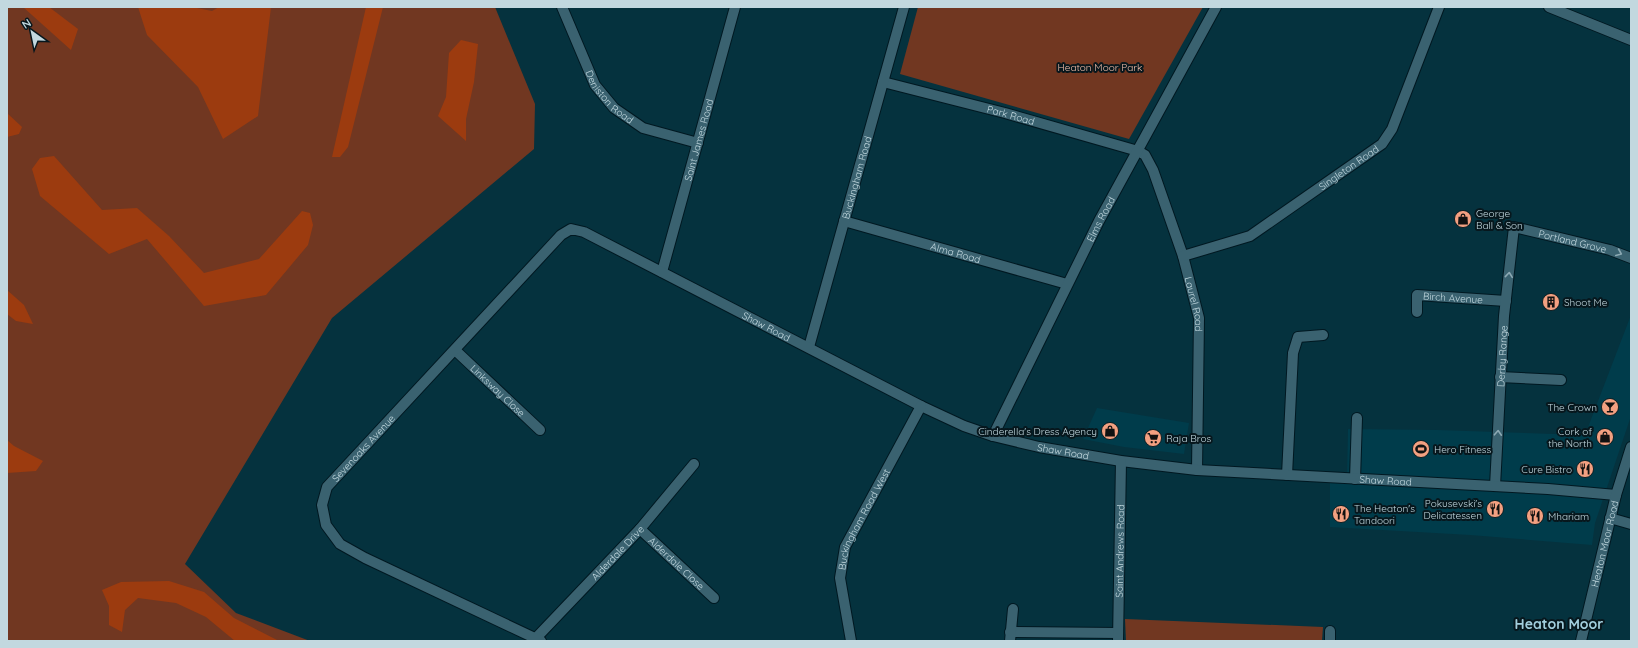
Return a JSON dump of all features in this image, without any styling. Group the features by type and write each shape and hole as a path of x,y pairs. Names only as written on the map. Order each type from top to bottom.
{"street":[{"name":"Deniston Road","path":"562,7 595,85 614,108 642,128 698,143"},
{"name":"Saint James Road","path":"662,272 735,7"},
{"name":"Buckingham Road","path":"809,347 904,7"},
{"name":"Elms Road","path":"993,436 1099,221 1216,7"},
{"name":"Singleton Road","path":"1183,256 1250,236 1382,144 1392,129 1439,7"},
{"path":"1549,7 1631,40"},
{"name":"Park Road","path":"883,82 1005,113 1138,151"},
{"name":"Laurel Road","path":"1138,151 1145,156 1153,170 1183,256 1199,318 1197,470"},
{"name":"Alma Road","path":"844,221 1067,284"},
{"name":"Portland Grove","path":"1514,227 1610,250 1631,258"},
{"name":"Derby Range","path":"1495,486 1500,377 1514,227"},
{"name":"Shaw Road","path":"561,235 571,229 584,232 921,406 964,426 993,436 1039,447 1121,461 1197,470 1495,486 1616,495"},
{"name":"Sevenoaks Avenue","path":"539,639 365,558 340,544 326,525 322,505 327,487 561,235"},
{"name":"Birch Avenue","path":"1416,312 1417,295 1506,301"},
{"path":"1287,475 1293,353 1298,337 1323,335"},
{"name":"Linksway Close","path":"455,350 540,430"},
{"path":"1500,377 1561,380"},
{"name":"Buckingham Road West","path":"851,641 840,578 845,548 921,406"},
{"path":"1355,479 1357,418"},
{"name":"Heaton Moor Road","path":"1581,641 1610,518 1631,447"},
{"name":"Saint Andrews Road","path":"1118,637 1121,461"},
{"name":"Alderdale Drive","path":"539,639 640,529 694,464"},
{"path":"1610,518 1631,524"},
{"name":"Alderdale Close","path":"640,529 714,598"},
{"path":"1013,609 1010,636 1118,637"}],"shaded area":[{"path":"23,7 49,7 78,29 71,50"},
{"path":"138,7 192,7 212,11 219,7 271,7 258,116 223,139 198,87 147,35"},
{"path":"366,7 383,7 348,147 340,157 332,157"},
{"path":"461,40 478,44 474,82 466,119 466,141 438,116 446,97 449,53"},
{"path":"7,113 22,127 19,134 7,137"},
{"path":"54,156 102,210 137,208 169,236 204,273 259,259 302,211 310,213 313,225 308,245 266,295 204,306 147,239 109,254 40,196 32,169 40,158"},
{"path":"7,290 24,305 33,324 16,321 7,314"},
{"path":"1631,315 1631,416 1595,523 1592,545 1470,535 1330,527 1330,478 1347,479 1348,429 1438,430 1585,435"},
{"path":"1097,408 1189,423 1184,454 1124,447 1083,439"},
{"path":"7,440 14,446 43,461 36,471 7,473"},
{"path":"169,581 204,592 234,618 279,641 235,641 206,617 176,603 138,598 125,610 122,632 109,625 109,606 102,590 121,582"}],"green space":[{"path":"7,7 495,7 535,104 534,149 332,318 185,564 236,613 310,641 7,641"},
{"name":"Heaton Moor Park","path":"918,7 1203,7 1129,139 900,74"},
{"path":"1125,619 1323,627 1322,641 1126,641"}],"place":[{"name":"George Ball & Son","path":"1463,219"},
{"name":"Shoot Me","path":"1551,302"},
{"name":"The Crown","path":"1610,407"},
{"name":"Cinderella's Dress Agency","path":"1110,431"},
{"name":"Cork of the North","path":"1605,437"},
{"name":"Raja Bros","path":"1153,438"},
{"name":"Hero Fitness","path":"1421,449"},
{"name":"Cure Bistro","path":"1585,469"},
{"name":"Pokusevski's Delicatessen","path":"1495,509"},
{"name":"The Heaton's Tandoori","path":"1341,514"},
{"name":"Mhariam","path":"1535,516"}],"district":[{"name":"Heaton Moor","path":"1559,624"}]}
